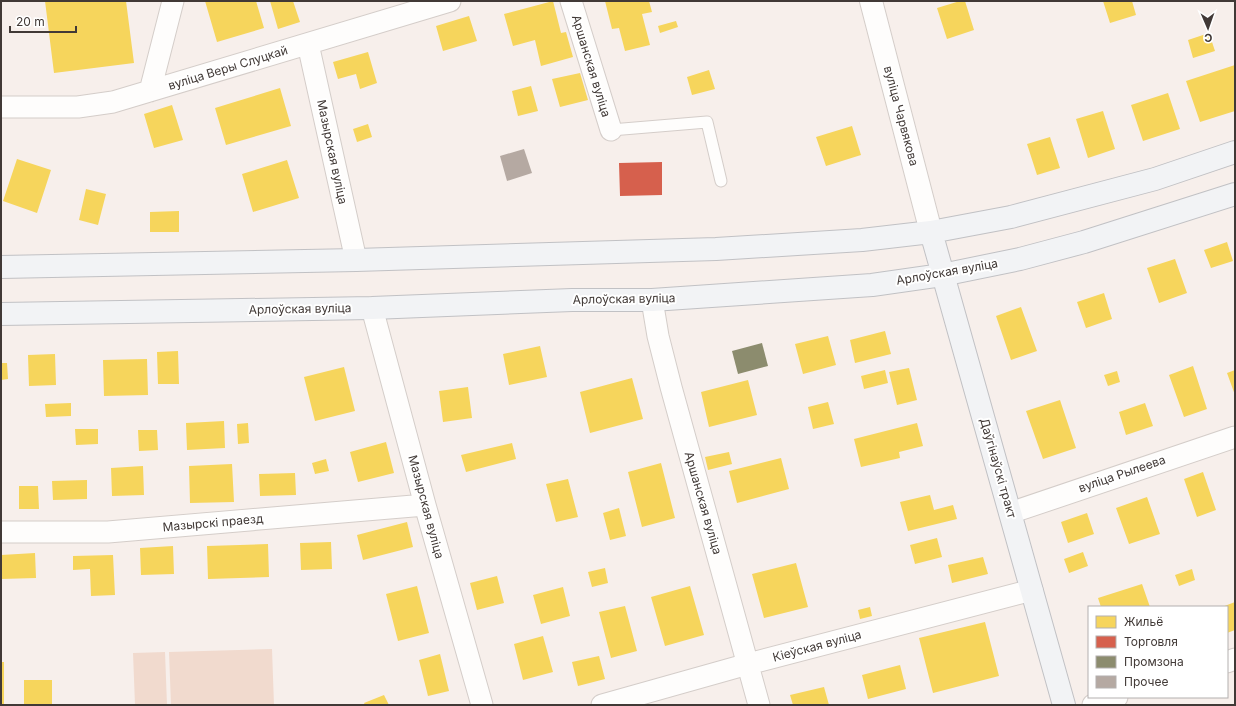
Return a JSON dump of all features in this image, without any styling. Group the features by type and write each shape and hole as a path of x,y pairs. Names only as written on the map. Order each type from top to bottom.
{"main road":[{"name":"вуліца Чарвякова","path":"871,1 931,232"},
{"path":"1,267 356,260 716,249 862,240 931,232 1011,217 1155,179 1235,152"},
{"name":"Арлоўская вуліца","path":"1,314 372,308 572,300 652,300 872,285 942,275 1020,259 1084,242 1235,194"},
{"name":"Даўгінаўскі тракт","path":"931,232 1064,705"}],"street":[{"path":"150,91 173,1"},
{"name":"вуліца Веры Слуцкай","path":"1,107 78,106 114,102 450,1"},
{"name":"Аршанская вуліца","path":"571,1 611,130"},
{"name":"Мазырская вуліца","path":"308,44 356,260"},
{"name":"Аршанская вуліца","path":"652,300 658,336 671,386 759,705"},
{"name":"Мазырская вуліца","path":"372,308 425,505 482,705"},
{"name":"вуліца Рылеева","path":"1010,513 1235,436"},
{"name":"Мазырскі праезд","path":"1,532 108,532 425,505"},
{"name":"Кіеўская вуліца","path":"602,705 748,664 1032,590"},
{"path":"1093,705 1114,698"}],"lane":[{"path":"611,130 707,122 721,181"}],"shaded area":[{"path":"272,649 274,705 171,705 169,652"},
{"path":"165,652 167,705 135,705 133,653"}],"building: Жильё":[{"path":"45,1 126,1 134,63 54,73"},
{"path":"205,1 256,1 264,28 217,42"},
{"path":"270,1 293,1 300,22 278,29"},
{"path":"553,1 561,33 566,32 573,57 541,66 535,40 513,46 504,14"},
{"path":"605,1 649,1 652,12 642,14 650,45 625,51 619,28 612,29"},
{"path":"960,1 965,1 974,30 947,39 937,8"},
{"path":"1103,1 1132,1 1136,15 1110,23"},
{"path":"469,16 477,41 443,51 436,26"},
{"path":"676,21 678,27 660,33 658,26"},
{"path":"1209,33 1215,51 1193,58 1188,40"},
{"path":"368,52 377,83 360,89 356,74 338,79 333,62"},
{"path":"1235,65 1235,111 1200,122 1186,81"},
{"path":"709,70 715,89 692,95 687,77"},
{"path":"580,73 588,100 560,107 552,79"},
{"path":"531,86 538,111 518,116 512,91"},
{"path":"280,88 291,126 226,145 215,108"},
{"path":"1168,93 1180,129 1143,141 1131,105"},
{"path":"172,105 183,140 154,148 144,114"},
{"path":"1103,111 1115,149 1088,158 1076,119"},
{"path":"368,124 372,137 357,142 353,129"},
{"path":"852,126 861,155 826,166 816,137"},
{"path":"1050,137 1060,168 1037,175 1027,144"},
{"path":"17,159 51,170 37,213 3,201"},
{"path":"287,160 299,198 253,212 242,174"},
{"path":"86,189 106,194 98,225 79,220"},
{"path":"179,211 179,232 150,232 150,212"},
{"path":"1227,242 1233,261 1211,268 1204,250"},
{"path":"1175,259 1187,293 1159,303 1147,268"},
{"path":"1104,293 1112,319 1086,328 1077,302"},
{"path":"1021,307 1037,351 1011,360 996,316"},
{"path":"885,331 891,354 855,363 850,340"},
{"path":"828,336 836,365 803,374 795,344"},
{"path":"540,346 547,377 509,385 503,354"},
{"path":"178,351 179,384 158,384 157,352"},
{"path":"55,354 56,385 29,386 28,355"},
{"path":"147,359 148,395 104,396 103,360"},
{"path":"1,363 7,363 8,379 1,380"},
{"path":"1193,366 1207,409 1184,417 1169,375"},
{"path":"344,367 355,411 315,421 304,377"},
{"path":"909,368 917,400 897,405 889,372"},
{"path":"885,370 888,383 864,389 861,376"},
{"path":"1235,370 1235,395 1227,373"},
{"path":"1117,371 1120,382 1108,386 1104,375"},
{"path":"632,378 643,419 590,433 580,392"},
{"path":"748,380 757,415 709,427 701,392"},
{"path":"468,387 472,418 443,422 439,391"},
{"path":"1060,400 1076,448 1043,459 1026,411"},
{"path":"828,402 834,424 813,429 808,407"},
{"path":"71,403 71,416 46,417 45,404"},
{"path":"1145,403 1153,426 1126,435 1119,412"},
{"path":"224,421 225,448 187,450 186,423"},
{"path":"248,423 249,443 238,444 237,424"},
{"path":"917,423 923,446 899,452 900,458 861,467 854,439"},
{"path":"75,429 98,429 98,444 76,445"},
{"path":"138,430 157,430 158,450 139,451"},
{"path":"386,442 394,473 358,482 350,452"},
{"path":"512,443 516,459 466,472 461,455"},
{"path":"729,452 732,464 708,470 705,457"},
{"path":"781,458 789,489 737,503 729,471"},
{"path":"326,459 329,471 315,474 312,463"},
{"path":"661,463 675,518 642,527 628,472"},
{"path":"232,464 234,502 190,503 189,466"},
{"path":"143,466 144,495 112,496 111,468"},
{"path":"1203,472 1216,510 1197,517 1184,479"},
{"path":"295,473 296,495 260,496 259,474"},
{"path":"568,479 578,517 556,522 546,484"},
{"path":"87,480 87,499 53,500 52,481"},
{"path":"19,486 38,486 39,509 19,509"},
{"path":"930,495 934,510 953,505 957,519 908,531 900,502"},
{"path":"1147,497 1160,534 1129,544 1116,508"},
{"path":"619,508 626,536 610,540 603,513"},
{"path":"1087,513 1094,534 1068,543 1061,522"},
{"path":"407,522 413,547 363,560 357,535"},
{"path":"937,538 942,557 915,564 910,545"},
{"path":"331,542 332,569 301,570 300,543"},
{"path":"268,544 269,577 208,579 207,546"},
{"path":"173,546 174,574 141,575 140,548"},
{"path":"1083,552 1088,566 1069,573 1064,559"},
{"path":"35,553 36,578 1,579 1,555"},
{"path":"113,555 115,595 91,596 90,569 73,570 73,556"},
{"path":"983,557 988,574 952,583 948,565"},
{"path":"796,563 808,607 764,618 752,574"},
{"path":"605,568 608,583 592,587 588,572"},
{"path":"1192,569 1195,580 1179,586 1175,575"},
{"path":"497,576 504,603 477,610 470,583"},
{"path":"1142,584 1150,606 1101,606 1098,598"},
{"path":"417,586 429,633 398,641 386,594"},
{"path":"690,586 704,635 665,646 651,597"},
{"path":"563,587 570,616 541,624 533,595"},
{"path":"1235,602 1235,630 1228,633 1228,606 1225,606"},
{"path":"625,606 637,651 611,658 599,612"},
{"path":"870,607 872,616 860,619 858,610"},
{"path":"985,622 999,676 933,693 919,638"},
{"path":"543,636 553,672 523,680 514,644"},
{"path":"440,654 449,691 428,696 419,660"},
{"path":"599,656 605,679 578,686 572,662"},
{"path":"1,662 4,662 4,705 1,705"},
{"path":"900,665 906,689 868,699 862,675"},
{"path":"24,680 52,680 52,705 24,705"},
{"path":"824,687 829,705 793,705 790,695"},
{"path":"384,695 389,705 365,705 364,703"}],"building: Торговля":[{"path":"662,162 662,195 620,196 619,163"}],"building: Промзона":[{"path":"762,343 768,366 738,374 732,351"}],"building: Прочее":[{"path":"524,149 532,173 507,181 500,156"}]}
